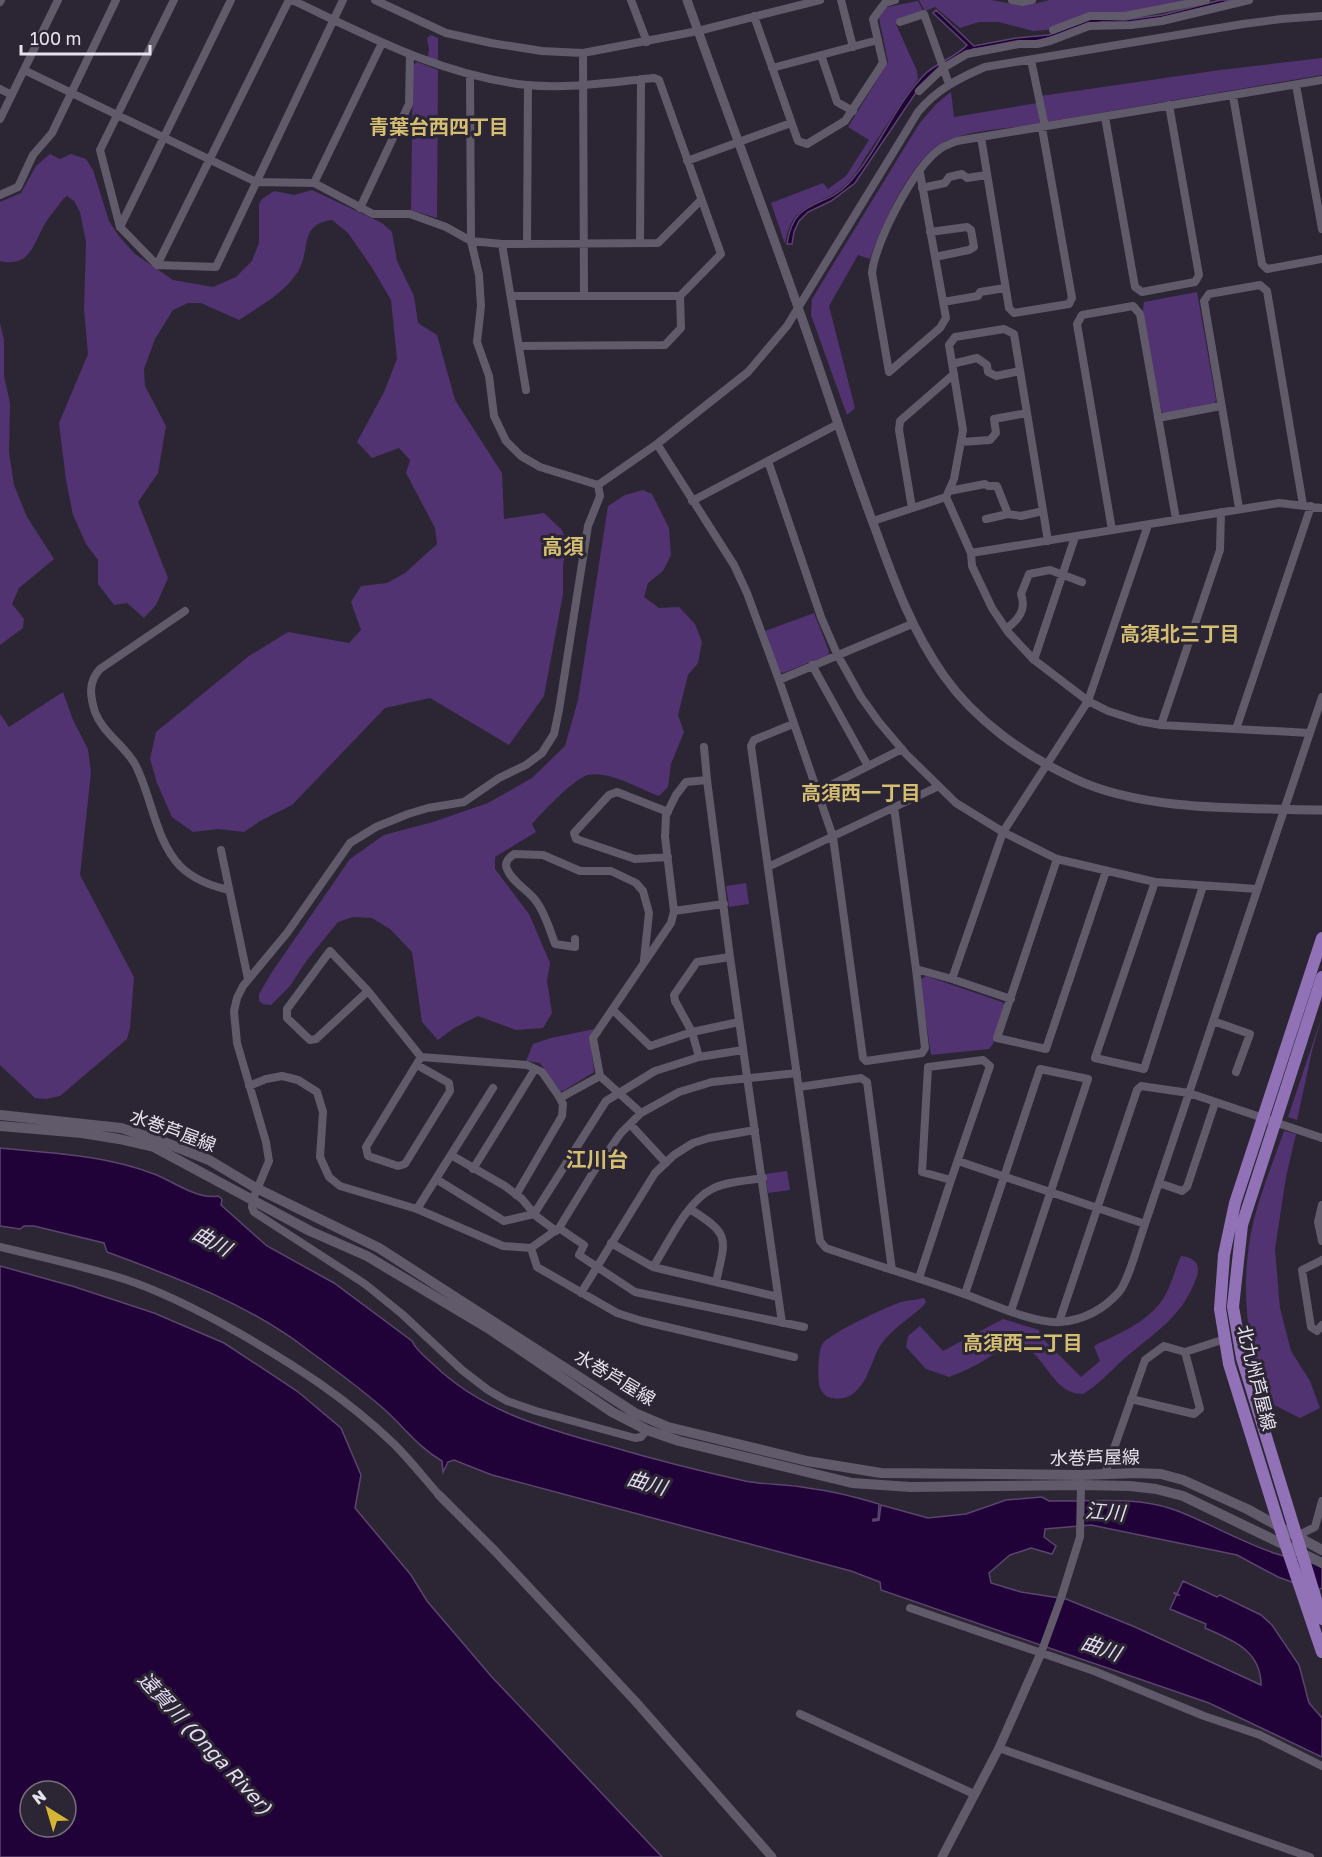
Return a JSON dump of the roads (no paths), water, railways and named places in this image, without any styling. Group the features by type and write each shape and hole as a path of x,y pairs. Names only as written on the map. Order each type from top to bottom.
{"main road":[{"name":"北九州芦屋線","path":"1322,938 1315,991 1242,1225 1233,1307 1242,1358 1295,1549 1322,1619"},
{"name":"北九州芦屋線","path":"1322,977 1235,1203 1224,1255 1220,1309 1229,1364 1280,1528 1295,1549 1300,1588 1322,1652"},
{"name":"水巻芦屋線","path":"0,1115 121,1128 209,1160 257,1189 379,1248 635,1413 668,1427 807,1461 881,1473 1161,1474 1183,1480 1247,1509 1280,1528"},
{"name":"水巻芦屋線","path":"0,1126 81,1133 154,1148 310,1231 367,1256 501,1336 612,1412 647,1430 689,1444 852,1483 911,1487 1081,1489 1130,1486 1156,1489 1183,1496 1295,1549 1320,1558"},
{"name":"水巻芦屋線","path":"1295,1549 1320,1558"}],"street":[{"path":"0,119 58,0"},
{"path":"0,195 18,187 33,155 52,133 116,0"},
{"path":"174,0 100,150 120,227 157,265 216,267 344,0"},
{"path":"120,227 231,0"},
{"path":"157,265 290,0 410,56 470,76 528,85 583,85 654,78 659,80 721,254 680,296 511,296"},
{"path":"375,0 446,33 542,51 583,53 698,32 807,1 820,0"},
{"path":"631,0 646,42"},
{"path":"687,0 798,306 873,522 912,624 941,673 968,705 997,731 1045,764 1077,780 1112,792 1183,805 1322,810"},
{"path":"841,0 853,47"},
{"path":"754,16 798,141 807,144 845,121 883,63 873,19 885,3 895,0"},
{"path":"1012,0 1023,2 1032,0"},
{"path":"1053,30 1090,16 1125,16 1206,0"},
{"path":"919,91 943,68 967,54 1019,44 1050,41 1084,27 1162,21 1249,0"},
{"path":"900,22 924,14 949,84"},
{"path":"598,485 657,444 748,372 787,326 918,112 927,101 949,84 985,67 1252,23 1322,16"},
{"path":"772,68 878,40"},
{"path":"314,183 382,43"},
{"path":"583,53 584,296"},
{"path":"821,55 837,102 853,111"},
{"path":"360,208 409,104 410,56"},
{"path":"981,137 1010,308 1014,313 1069,304 1072,298 1042,128 1044,122 1031,60"},
{"path":"24,70 117,117 256,182 314,183 373,214 410,214 446,227 471,241 502,244 658,243 701,200"},
{"path":"470,76 471,241 479,275 481,306 477,342 489,376 492,410 501,432 512,448 540,466 598,485"},
{"path":"640,243 641,79"},
{"path":"920,172 946,318 940,328 889,372 872,273 873,261 898,204 920,172 940,149 957,141 1322,81"},
{"path":"527,244 528,85"},
{"path":"1296,85 1322,226"},
{"path":"0,89 12,95"},
{"path":"1233,96 1262,264 1267,269 1322,259"},
{"path":"1105,117 1135,287 1142,292 1195,282 1200,275 1169,105"},
{"path":"687,161 791,123"},
{"path":"922,188 945,183 949,177 962,174 967,178 987,175"},
{"path":"930,232 967,227 971,230 974,247 935,257"},
{"path":"502,244 526,390"},
{"path":"1236,729 1307,505 1268,291 1260,285 1209,294 1203,301 1239,508"},
{"path":"943,302 978,296 980,292 1005,288"},
{"path":"519,346 665,345 681,328 680,296"},
{"path":"1112,530 1077,324 1082,315 1133,306 1140,314 1176,519"},
{"path":"1048,541 1014,334 1004,329 955,337 949,345 963,430 954,479 947,494 971,553 972,566 992,608 1006,629 1034,660 1088,701 1108,711 1161,725 1310,733"},
{"path":"952,364 977,358 987,365 988,372 996,376 1020,371"},
{"path":"912,508 899,430 900,421 954,374"},
{"path":"1158,418 1221,406"},
{"path":"961,442 990,440 996,433 994,419 1027,413"},
{"path":"692,501 838,424"},
{"path":"657,444 734,565 747,593 817,792 832,837 863,1058 866,1061 922,1053 925,1048 894,807"},
{"path":"768,461 821,617 837,654 869,710 902,749 956,803 1031,848 1057,859 1155,882 1257,889"},
{"path":"873,522 947,494 985,484 997,486 1008,514"},
{"path":"598,485 600,496 588,526 554,734 542,753 526,765 498,778 464,802 408,814 376,826 350,843 287,933 248,979 237,998 234,1024 269,1161 253,1199 254,1212 365,1284 402,1314 462,1371 507,1401 635,1438 641,1437 647,1430"},
{"path":"971,553 1239,508 1279,503 1322,508"},
{"path":"986,519 1008,514 1021,516 1043,511"},
{"path":"1161,725 1220,550 1221,512"},
{"path":"952,979 1003,832 1088,701 1148,525"},
{"path":"1034,660 1075,537"},
{"path":"1006,629 1019,619 1024,602 1021,594 1029,574 1050,570 1082,582"},
{"path":"185,611 100,669 94,675 90,687 91,697 96,714 108,733 123,747 136,765 166,845 180,866 211,886 228,890"},
{"path":"779,680 912,624"},
{"path":"813,665 868,766"},
{"path":"793,724 754,740 751,746 820,1241 826,1248 1011,1311 1050,1322 1059,1322 1091,1315 1106,1305 1121,1290 1322,697"},
{"path":"704,747 730,957 782,1323"},
{"path":"817,792 902,749"},
{"path":"641,1113 600,1076 593,1038 671,922 674,911 665,837 668,812 676,795 686,782 707,780"},
{"path":"768,867 938,787"},
{"path":"668,812 617,792 609,795 574,833 576,839 635,860 668,857"},
{"path":"221,850 248,979"},
{"path":"576,939 575,947 555,944 537,902 526,888 512,878 507,870 508,858 514,854 543,855 580,871 611,871 636,883 643,891 649,913 644,962"},
{"path":"1057,859 997,1038 1046,1049 1106,871"},
{"path":"1155,882 1095,1058 1144,1069 1203,886"},
{"path":"674,911 724,904"},
{"path":"368,991 316,1039 310,1040 287,1018 287,1009 330,951 368,991 419,1061 449,1083 450,1091 405,1164 398,1166 368,1156 366,1147 419,1061"},
{"path":"699,1057 692,1032 674,995 697,962 730,957"},
{"path":"916,969 1011,999"},
{"path":"612,1010 650,1046 692,1032 739,1022"},
{"path":"1213,1021 1250,1034 1236,1072"},
{"path":"436,1179 504,1221 534,1214 606,1101 655,1071 699,1057 743,1050"},
{"path":"919,1278 990,1066 984,1060 928,1067 922,1172 951,1180"},
{"path":"419,1061 527,1065 542,1072 563,1104 562,1116 516,1195"},
{"path":"965,1294 1040,1068 1088,1079 1011,1311"},
{"path":"473,1169 535,1069"},
{"path":"249,1086 282,1076 309,1085 317,1092 323,1112 320,1157 329,1178 340,1186 417,1209 503,1246 531,1248 557,1229 594,1171 641,1113 679,1092 712,1082 797,1072"},
{"path":"560,1098 600,1076"},
{"path":"799,1087 861,1078 867,1082 892,1270"},
{"path":"1059,1322 1137,1090 1141,1086 1189,1093 1322,1138"},
{"path":"417,1209 493,1088"},
{"path":"1159,1183 1182,1191 1187,1187 1215,1102"},
{"path":"630,1124 666,1162"},
{"path":"581,1293 655,1173 666,1162 693,1143 709,1137 755,1130"},
{"path":"451,1155 516,1195 534,1214 584,1245 579,1255 635,1292 804,1328"},
{"path":"958,1161 1145,1224"},
{"path":"653,1268 698,1199 712,1189 727,1184 763,1178"},
{"path":"1322,1205 1318,1222 1322,1241"},
{"path":"690,1209 714,1224 723,1237 724,1248 716,1282"},
{"path":"611,1243 653,1268 778,1297"},
{"path":"0,1247 122,1279 170,1297 205,1314 304,1371 343,1400 395,1445 439,1495 504,1560 636,1702 772,1857"},
{"path":"531,1248 537,1267 617,1313 794,1357"},
{"path":"1322,1260 1302,1270 1311,1328 1317,1331 1322,1325"},
{"path":"1105,1474 1145,1360 1164,1346 1185,1352 1225,1339"},
{"path":"1131,1399 1194,1414 1200,1409 1185,1352"},
{"path":"942,1857 999,1748 1042,1650 1080,1537 1081,1489"},
{"path":"1295,1549 1315,1527 1322,1501"},
{"path":"910,1608 1042,1650 1204,1716 1260,1735 1322,1766"},
{"path":"800,1714 974,1794"},
{"path":"999,1748 1310,1857"}],"water":[{"path":"1221,0 1234,0 1160,18 1127,23 1101,22 1038,41 973,49 919,88 855,183 831,201 808,212 799,221 792,244 787,244 796,218 803,211 839,191 860,170 905,99 926,73 967,45 933,13 936,10 974,46 1016,38 1049,35 1090,19 1125,20 1162,15"},
{"path":"0,1148 78,1156 117,1163 154,1174 194,1193 218,1196 222,1199 221,1205 267,1246 334,1283 412,1341 427,1359 452,1381 495,1407 540,1426 662,1461 745,1481 817,1489 870,1501 879,1504 878,1519 873,1519 873,1521 879,1520 881,1505 928,1518 966,1514 1006,1500 1042,1497 1049,1501 1142,1502 1172,1509 1269,1551 1307,1560 1322,1558 1322,1588 1317,1591 1278,1577 1237,1555 1091,1525 1045,1529 1044,1537 1056,1546 1052,1554 1031,1548 1010,1555 989,1573 991,1583 1021,1592 1066,1599 1135,1627 1261,1685 1256,1663 1243,1648 1205,1628 1206,1624 1170,1609 1183,1581 1217,1597 1220,1595 1261,1615 1272,1625 1299,1665 1309,1703 1322,1718 1322,1757 1209,1703 881,1590 880,1582 851,1571 492,1475 454,1460 448,1462 443,1472 442,1461 418,1443 375,1401 308,1350 262,1319 186,1282 107,1252 104,1243 34,1226 24,1226 20,1229 0,1226"},
{"name":"遠賀川 (Onga River)","path":"0,1266 72,1286 154,1313 224,1343 297,1391 341,1428 361,1475 355,1508 411,1575 427,1601 491,1676 662,1857 0,1857"}],"waterway":[{"path":"1174,1593 1179,1595"}],"district":[{"name":"青葉台西四丁目","path":"439,127"},
{"name":"高須","path":"563,547"},
{"name":"高須北三丁目","path":"1180,634"},
{"name":"高須西一丁目","path":"861,793"},
{"name":"江川台","path":"597,1160"},
{"name":"高須西二丁目","path":"1023,1343"}],"water label":[{"name":"曲川","path":"212,1241"},
{"name":"曲川","path":"647,1483"},
{"name":"江川","path":"1105,1512"},
{"name":"曲川","path":"1101,1648"}]}
